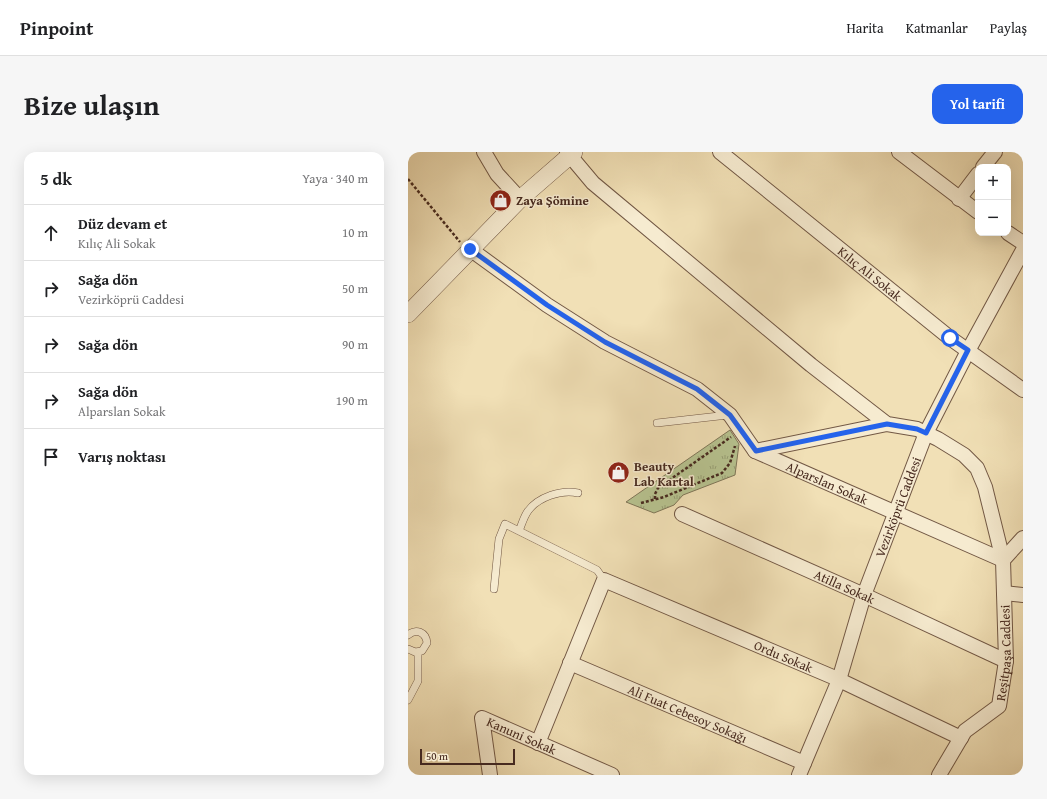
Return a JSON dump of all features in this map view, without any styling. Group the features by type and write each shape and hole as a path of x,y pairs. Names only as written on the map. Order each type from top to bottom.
{"street":[{"path":"484,152 497,174 520,199"},
{"name":"Kılıç Ali Sokak","path":"720,152 968,350 1023,390"},
{"path":"900,152 975,210"},
{"path":"985,164 994,152"},
{"path":"408,314 520,199 571,154 599,188 810,366 887,424"},
{"path":"960,199 975,178"},
{"path":"1011,235 1023,243"},
{"path":"470,249 547,305 579,326 633,357 697,389 730,415 756,451 887,424"},
{"name":"Vezirköprü Caddesi","path":"802,769 839,680 864,595 926,433 968,350 1023,250"},
{"name":"Reşitpaşa Caddesi","path":"887,424 917,429 926,433 964,455 978,468 985,487 1004,560 1006,662 999,706 965,732 939,775"},
{"name":"Alparslan Sokak","path":"756,451 1004,560"},
{"name":"Atilla Sokak","path":"682,514 864,595 1006,662"},
{"path":"1004,560 1023,538"},
{"path":"538,743 604,580"},
{"name":"Ordu Sokak","path":"604,580 839,680 961,738"},
{"path":"1004,593 1023,595"},
{"name":"Ali Fuat Cebesoy Sokağı","path":"570,663 802,769"},
{"name":"Kanuni Sokak","path":"490,775 482,718 612,775"}],"lane":[{"path":"657,423 730,415"},
{"path":"518,531 529,510 536,504 559,493 578,494"},
{"path":"494,589 499,539 505,524 597,570 604,580"},
{"path":"408,635 416,631 425,636 426,646 418,652 408,649"},
{"path":"408,700 418,681 418,652"}],"path":[{"path":"408,179 461,242 470,249"},
{"path":"655,499 654,494 658,488 741,430"},
{"path":"641,503 655,499 725,470 730,463 735,448 733,442 728,439"}],"green space":[{"path":"730,430 739,444 735,475 683,495 674,505 654,513 626,502"}],"place":[{"name":"Zaya Şömine","path":"501,200"},
{"name":"Beauty Lab Kartal","path":"618,473"}],"route":[{"path":"470,249 547,305 605,342 697,389 730,415 756,451 887,424 917,429 926,433 968,350 950,338"}]}
